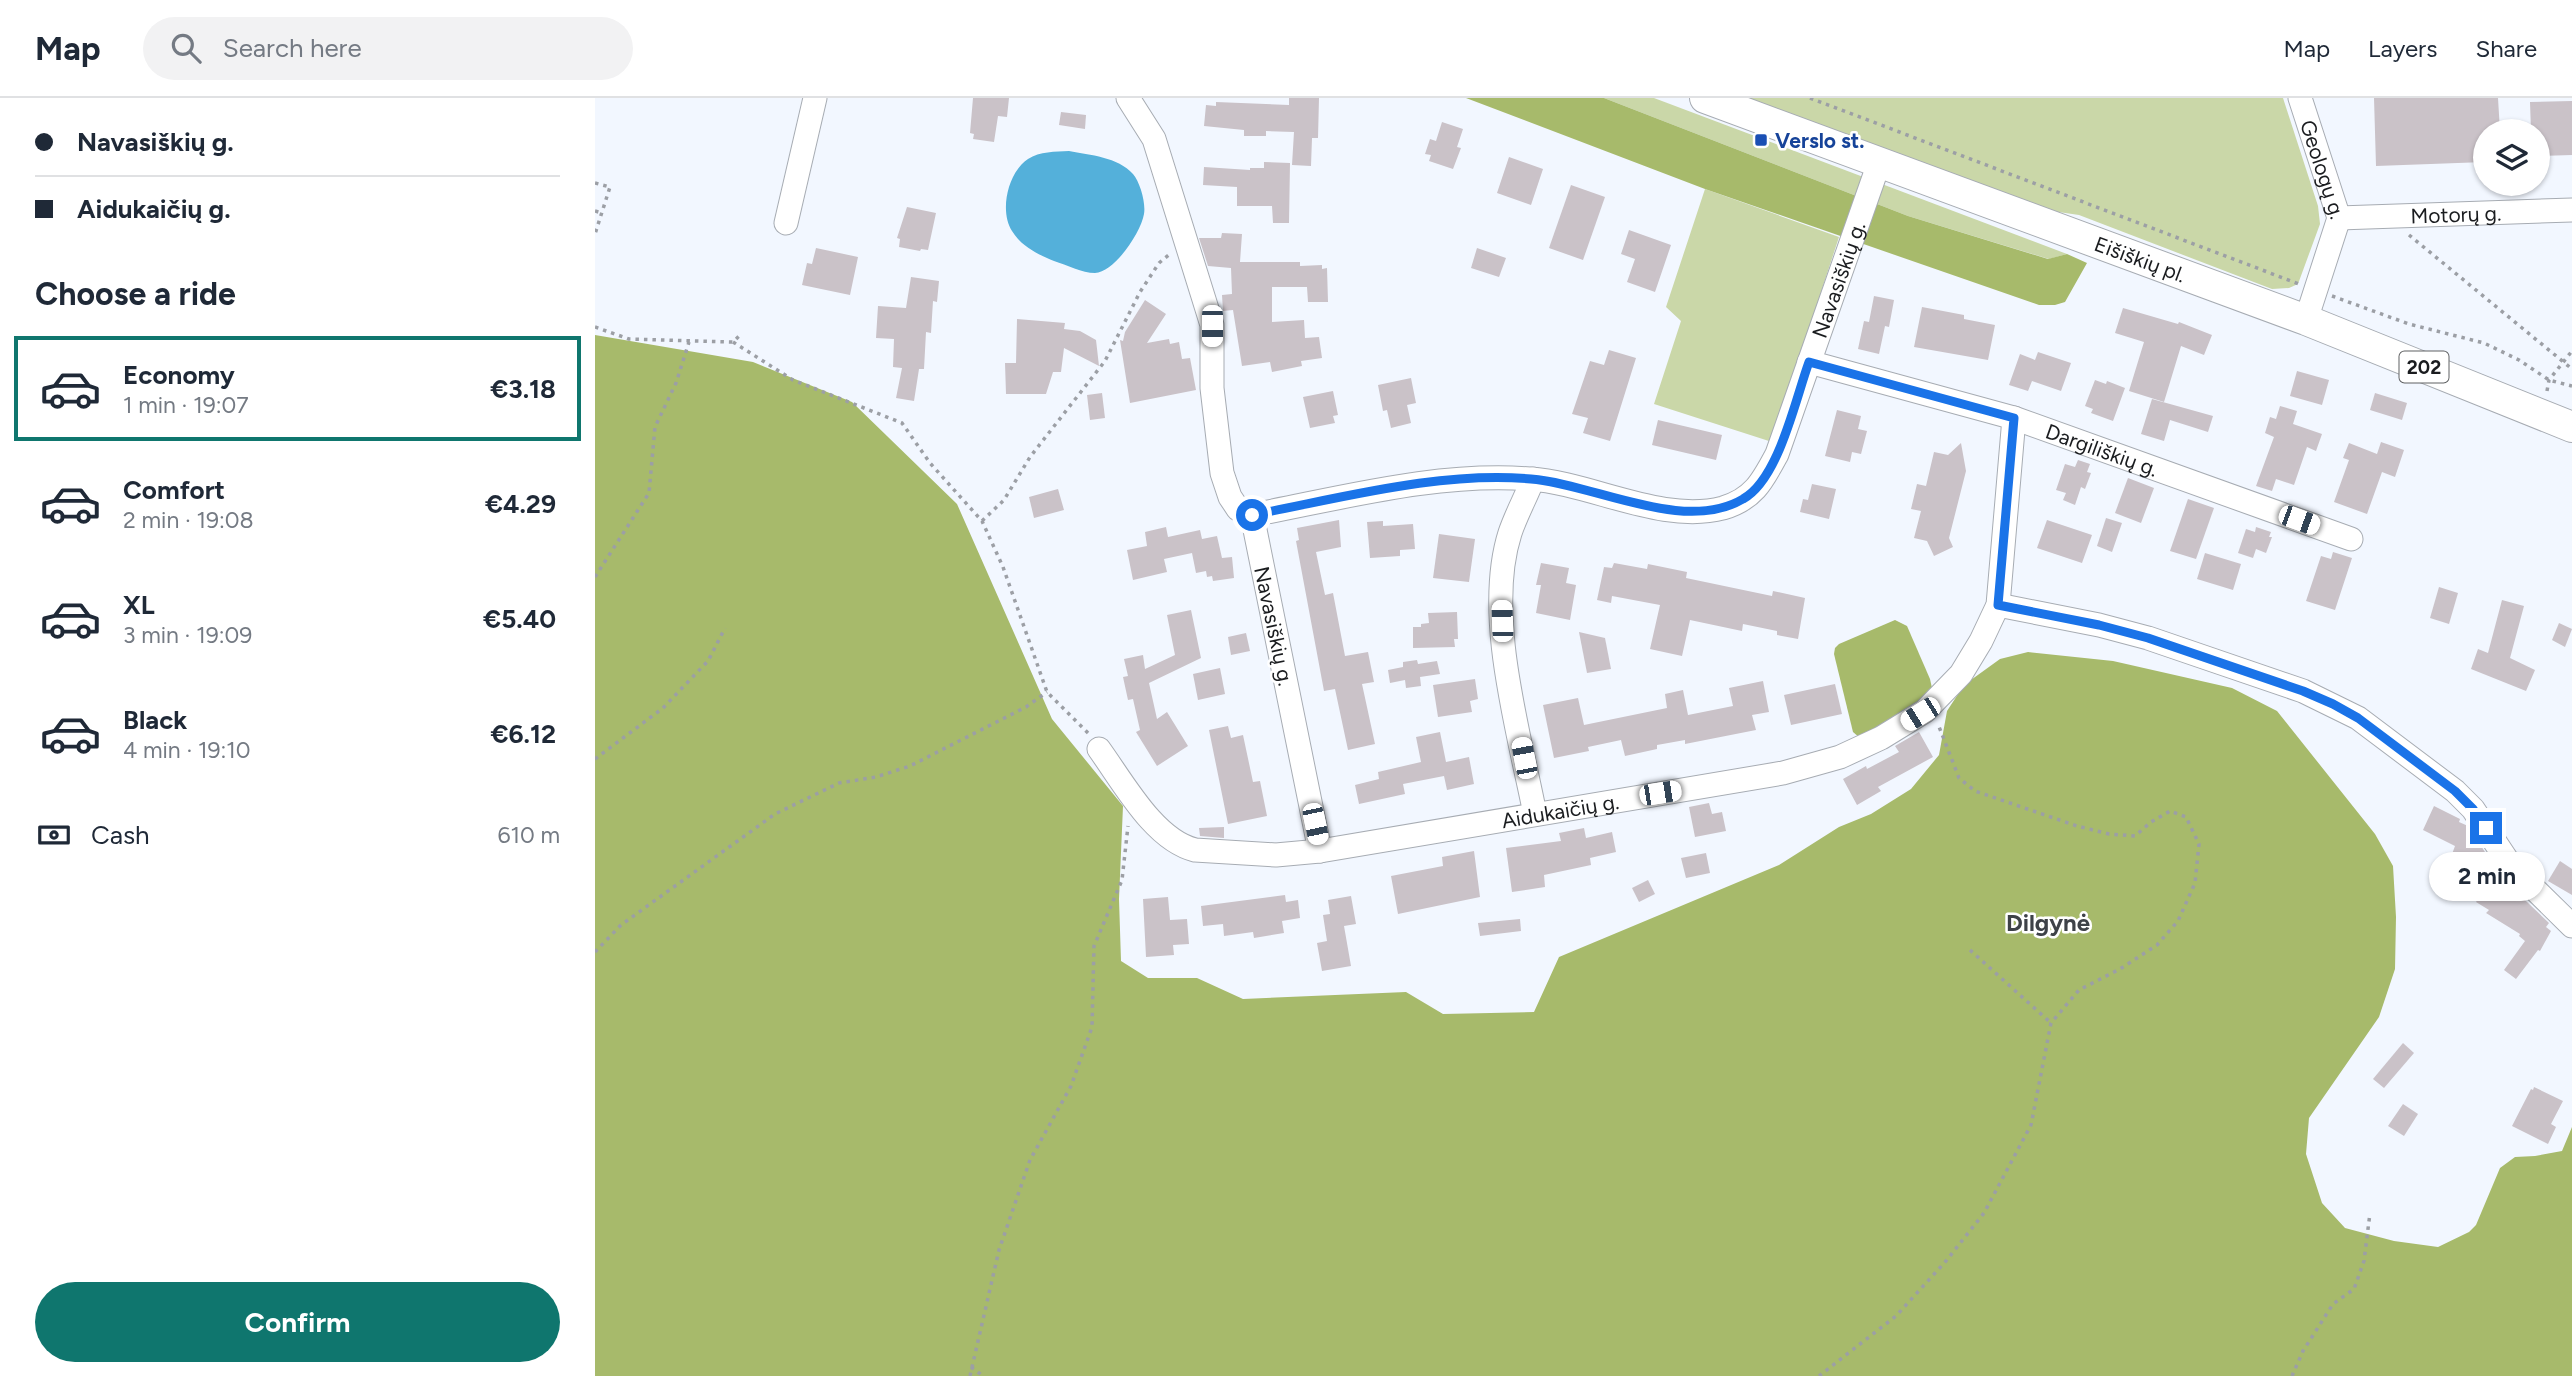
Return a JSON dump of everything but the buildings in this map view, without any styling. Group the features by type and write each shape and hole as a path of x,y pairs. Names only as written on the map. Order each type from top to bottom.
{"main road":[{"name":"Eišiškių pl.","path":"1705,98 2306,320 2572,427"}],"street":[{"path":"786,223 815,98"},
{"path":"1128,98 1154,139 1176,202 1185,241 1212,326 1212,388 1222,473 1230,497 1238,509 1252,515"},
{"name":"Geologų g.","path":"2300,98 2339,218 2306,320"},
{"name":"Navasiškių g.","path":"1321,851 1252,515 1467,478 1533,479 1673,510 1724,508 1738,501 1759,487 1777,454 1879,163"},
{"name":"Motorų g.","path":"2339,218 2572,210"},
{"name":"Dargiliškių g.","path":"1809,362 2014,418 2351,539"},
{"name":"Aidukaičių g.","path":"1099,750 1157,830 1182,847 1276,855 1321,851 1783,773 1840,757 1881,738 1929,707 1961,674 1981,641 1998,605 2014,418"},
{"path":"1533,479 1510,535 1501,594 1503,648 1535,814"},
{"path":"1998,605 2099,625 2148,638 2303,691 2350,713 2455,791 2473,809 2511,866 2572,926"}],"path":[{"path":"1810,98 2409,324 2484,343 2519,360 2549,380 2572,386"},
{"path":"595,183 610,187 595,234"},
{"path":"595,211 602,212"},
{"path":"2387,217 2572,369"},
{"path":"982,521 1005,500 1030,457 1105,361 1140,292 1159,263 1185,241"},
{"path":"595,327 629,339 733,342 793,380 902,424 930,463 982,521 1003,567 1047,692 1070,718 1086,730 1099,750"},
{"path":"733,342 739,336"},
{"path":"595,577 649,493 655,427 676,383 689,342"},
{"path":"2542,414 2549,380 2572,351"},
{"path":"595,759 663,708 708,661 725,628"},
{"path":"595,952 621,925 775,814 839,783 876,777 910,766 1026,708 1047,692"},
{"path":"1819,1376 1896,1316 1946,1261 1984,1213 2031,1125 2051,1023 2079,990 2120,969 2157,945 2178,921 2195,883 2199,844 2186,817 2170,811 2135,836 2109,834 1975,791 1959,778 1929,707"},
{"path":"970,1376 999,1250 1030,1160 1071,1086 1091,1027 1094,946 1122,880 1132,794"},
{"path":"1970,950 2051,1023"},
{"path":"2292,1376 2303,1351 2333,1304 2354,1289 2364,1261 2370,1213"},
{"path":"971,1367 983,1376"}],"green space":[{"path":"1466,98 1604,98 1908,216 2048,259 2067,254 2087,263 2065,302 2039,305 1705,189"},
{"path":"1604,98 1654,98 2067,254 2049,259 1908,216"},
{"path":"1737,98 2283,98 2318,206 2320,224 2298,284 2289,288 2272,289 2079,215 2045,210"},
{"path":"1705,189 1839,237 1772,442 1654,404 1681,321 1666,307"},
{"path":"595,335 753,362 852,402 957,504 1052,719 1123,806 1119,899 1121,961 1148,978 1197,978 1243,999 1406,992 1443,1014 1534,1012 1559,957 1779,865 1839,827 1871,814 1911,789 1939,755 1947,711 1964,685 2000,659 2028,652 2113,661 2232,688 2277,711 2375,834 2393,866 2395,969 2379,1017 2309,1118 2306,1154 2322,1203 2345,1228 2394,1241 2438,1247 2469,1232 2476,1225 2500,1168 2515,1157 2562,1151 2572,1127 2572,1376 595,1376"},
{"path":"1895,620 1907,626 1930,679 1930,697 1860,738 1853,732 1834,654 1835,648"}],"water":[{"path":"1069,151 1103,158 1127,168 1136,178 1143,199 1142,222 1126,250 1111,266 1095,273 1085,272 1036,253 1020,241 1008,223 1008,192 1021,165 1037,155"}],"place":[{"name":"Verslo st.","path":"1761,140"}],"district":[{"name":"Dilgynė","path":"2048,922"}],"route":[{"path":"1252,515 1467,478 1533,479 1673,510 1724,508 1744,499 1759,487 1777,454 1809,362 2014,418 1998,605 2099,625 2148,638 2303,691 2333,704 2395,744 2455,791 2473,809 2486,828"}]}
